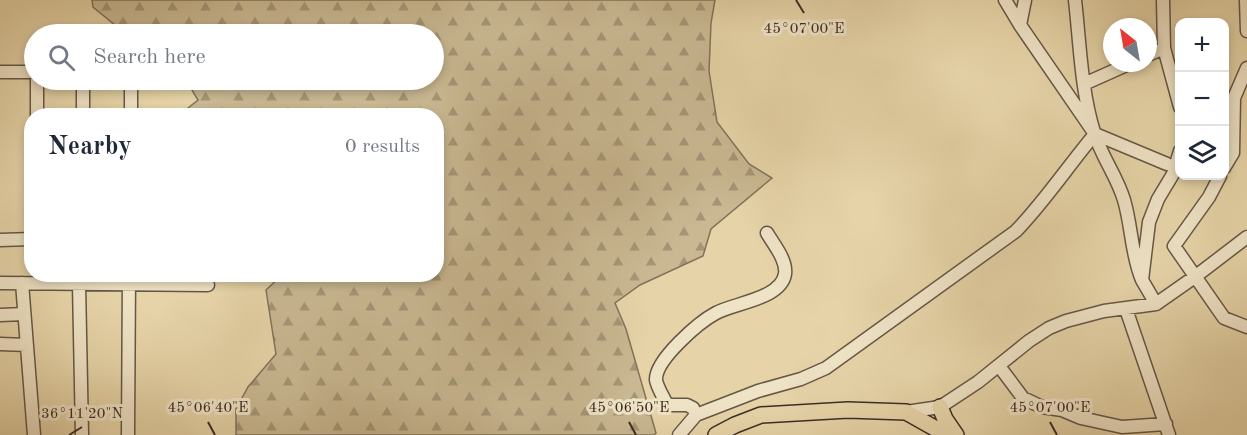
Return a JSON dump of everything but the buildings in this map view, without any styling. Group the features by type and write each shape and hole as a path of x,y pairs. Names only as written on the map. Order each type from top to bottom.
{"main road":[{"path":"940,407 956,435"},
{"path":"716,435 735,424 761,415 848,410 906,412 947,435"}],"street":[{"path":"1005,0 1095,134 1123,196 1128,213 1136,266 1156,304"},
{"path":"1020,25 1025,0"},
{"path":"1075,0 1084,84 1095,134"},
{"path":"1163,0 1164,48 1175,92"},
{"path":"1246,0 1247,31"},
{"path":"1157,51 1164,48"},
{"path":"1229,160 1233,153 1230,120 1234,98 1247,68"},
{"path":"0,72 24,72"},
{"path":"1084,84 1111,72"},
{"path":"37,90 37,108"},
{"path":"83,90 83,108"},
{"path":"131,90 131,108"},
{"path":"1095,134 1167,164"},
{"path":"679,435 696,415 801,379 826,368 1016,231 1034,213 1054,184 1095,134"},
{"path":"1142,280 1149,222 1175,166"},
{"path":"1218,180 1209,197 1174,246 1224,318 1247,327"},
{"path":"696,415 693,408 687,405 666,401 656,380 660,366 679,342 716,313 764,296 782,284 785,273 784,261 767,233"},
{"path":"906,412 940,407 971,387 1049,328 1080,316 1156,304 1247,237"},
{"path":"0,240 24,239"},
{"path":"0,283 99,282"},
{"path":"128,435 129,282"},
{"path":"168,282 208,285"},
{"path":"22,284 34,435"},
{"path":"79,284 82,435"},
{"path":"999,366 1023,398 1042,407 1062,410 1081,418 1122,427 1168,430 1126,309"},
{"path":"0,315 24,314"},
{"path":"0,344 27,345"}],"green space":[{"path":"92,0 715,0 711,23 709,71 717,122 749,164 772,178 711,229 703,256 640,285 615,303 626,329 656,433 654,435 236,435 236,409 248,387 276,354 266,290 275,282 444,282 444,108 188,108 198,100 192,90 444,90 444,24 114,24 93,7"}]}
